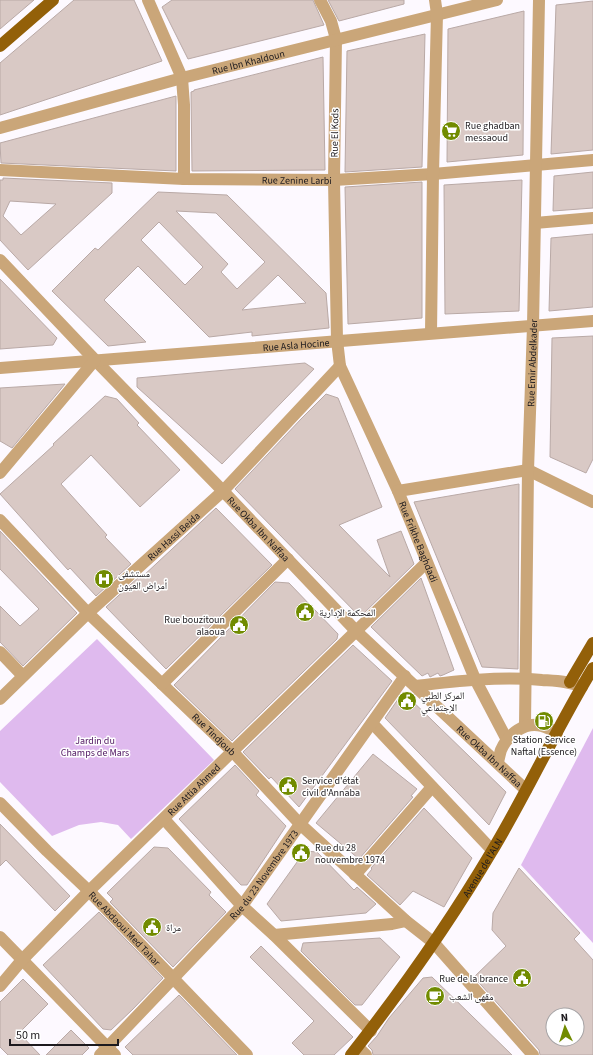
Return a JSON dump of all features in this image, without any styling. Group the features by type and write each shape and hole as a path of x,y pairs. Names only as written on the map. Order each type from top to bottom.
{"main road":[{"path":"0,46 53,0"},
{"path":"570,682 593,643"},
{"name":"Avenue de l'ALN","path":"358,1052 370,1031 434,943 492,850 593,668"}],"street":[{"name":"Rue El Kods","path":"320,0 331,21 336,39 334,180 337,340"},
{"path":"431,333 437,14 435,0"},
{"name":"Rue Ibn Khaldoun","path":"0,128 182,78 497,0"},
{"name":"Rue Emir Abdelkader","path":"526,726 528,470 533,326 540,0"},
{"path":"150,1 182,78 184,105 184,179"},
{"name":"Rue Zenine Larbi","path":"0,170 184,179 334,180 433,174 593,160"},
{"path":"535,223 593,218"},
{"name":"Rue Okba Ibn Naffaa","path":"0,260 357,632 498,762 526,790"},
{"name":"Rue Asla Hocine","path":"0,368 337,340 593,321"},
{"name":"Rue Frikhe Baghdadi","path":"337,340 340,366 398,491 426,563 475,679 507,740"},
{"path":"0,473 95,360"},
{"name":"Rue Hassi Beida","path":"0,699 88,613 223,491 340,366"},
{"path":"398,491 528,470 593,502"},
{"name":"Rue Tindjoub","path":"0,520 88,613 233,752 300,824 406,921 434,943 533,1055"},
{"path":"162,684 288,559"},
{"name":"Rue Attia Ahmed","path":"0,986 22,960 89,891 357,632 426,563"},
{"path":"0,652 23,676"},
{"name":"Rue du 23 Novembre 1973","path":"107,1052 173,978 242,906 405,676"},
{"path":"415,686 475,679 527,679 570,682 582,687"},
{"path":"372,723 492,850"},
{"path":"498,762 501,749 507,740 516,731 526,726 542,726 557,733"},
{"path":"355,874 432,787"},
{"name":"Rue Abdaoui Med Tahar","path":"0,803 89,891 247,1055"},
{"path":"164,819 242,906 274,935 370,1031"},
{"path":"274,935 392,924 406,921"},
{"path":"0,937 107,1052"}],"green space":[{"name":"Jardin du Champs de Mars","path":"97,639 214,760 131,839 118,825 101,822 79,825 52,836 0,782 0,731"},
{"path":"593,728 593,943 521,865"}],"building":[{"path":"0,0 34,0 0,29"},
{"path":"74,0 134,0 162,61 0,115 0,63"},
{"path":"172,0 313,0 324,25 188,59 162,7"},
{"path":"328,0 404,0 404,4 339,21"},
{"path":"593,1 593,150 551,154 556,5"},
{"path":"524,11 523,155 447,162 448,29"},
{"path":"425,34 422,167 345,172 347,51"},
{"path":"323,57 325,170 192,171 191,92"},
{"path":"176,96 176,171 1,163 0,143"},
{"path":"593,172 593,208 553,211 554,176"},
{"path":"3,178 112,183 112,193 28,270 0,240 0,180 3,180","holes":["10,201 56,204 21,235 3,216"]},
{"path":"522,180 519,311 445,314 444,185"},
{"path":"422,182 422,318 348,324 345,187"},
{"path":"158,192 227,195 326,293 329,328 252,336 252,332 209,337 138,266 104,300 146,342 108,346 52,291 95,248 98,250","holes":["176,211 216,213 265,262 237,289 221,272 228,264","159,222 203,267 185,285 141,240","278,275 306,303 242,310"]},
{"path":"593,234 593,307 549,311 551,238"},
{"path":"0,279 57,338 53,345 0,349"},
{"path":"593,336 593,459 586,473 550,457 552,338"},
{"path":"305,363 314,369 222,464 137,387 137,378"},
{"path":"65,384 12,448 0,441 0,388"},
{"path":"326,394 338,398 382,507 339,525 390,577 377,540 401,531 414,564 360,617 235,489"},
{"path":"105,396 117,399 139,423 137,425 180,470 140,507 91,455 61,484 107,535 105,537 131,564 96,596 70,568 68,570 0,494"},
{"path":"519,484 518,669 482,667 414,502"},
{"path":"216,508 272,565 166,669 106,607 141,575 142,577"},
{"path":"0,531 77,613 23,666 0,642 0,606 20,626 39,609 0,569"},
{"path":"421,578 454,670 440,676 438,673 430,677 428,673 422,676 371,627"},
{"path":"275,582 289,583 338,634 337,639 232,741 174,685"},
{"path":"353,645 392,681 299,807 271,777 269,779 243,752"},
{"path":"403,692 506,792 489,825 385,718"},
{"path":"373,754 417,789 411,796 413,797 359,859 316,823"},
{"path":"235,765 259,791 256,795 286,826 247,885 241,885 179,819"},
{"path":"424,808 472,858 444,907 413,891 400,905 367,875 372,869 371,868"},
{"path":"0,824 70,896 55,911 6,860 0,866"},
{"path":"154,847 168,848 211,892 209,895 226,912 173,967 110,902 113,899 107,893"},
{"path":"305,851 317,852 354,890 357,887 376,904 366,913 281,921 267,904"},
{"path":"519,868 580,933 574,939 593,960 593,1055 540,1055 539,1050 474,977 506,946 492,930 493,913"},
{"path":"99,912 163,978 111,1030 103,1029 43,965"},
{"path":"380,938 400,957 362,1005 355,1005 301,951 303,943"},
{"path":"261,946 353,1037 334,1055 304,1055 292,1043 314,1021 250,957"},
{"path":"432,977 512,1055 373,1055 372,1050 368,1046 389,1018 423,978"},
{"path":"23,979 48,1004 19,1033 40,1055 8,1055 0,1047 0,1002"},
{"path":"179,995 237,1055 133,1055 125,1047"},
{"path":"71,1030 89,1048 82,1055 46,1055"}],"place":[{"name":"Rue ghadban messaoud","path":"451,131"},
{"name":"مستشفى أمراض العيون","path":"104,579"},
{"name":"المحكمة الإدارية","path":"305,612"},
{"name":"Rue bouzitoun alaoua","path":"239,625"},
{"name":"المركز الطبي الإجتماعي","path":"407,701"},
{"name":"Station Service Naftal (Essence)","path":"544,721"},
{"name":"Service d'état civil d'Annaba","path":"288,786"},
{"name":"Rue du 28 nouvembre 1974","path":"301,853"},
{"name":"مراة","path":"152,927"},
{"name":"Rue de la brance","path":"522,978"},
{"name":"مقهى الشعب","path":"435,996"}]}
